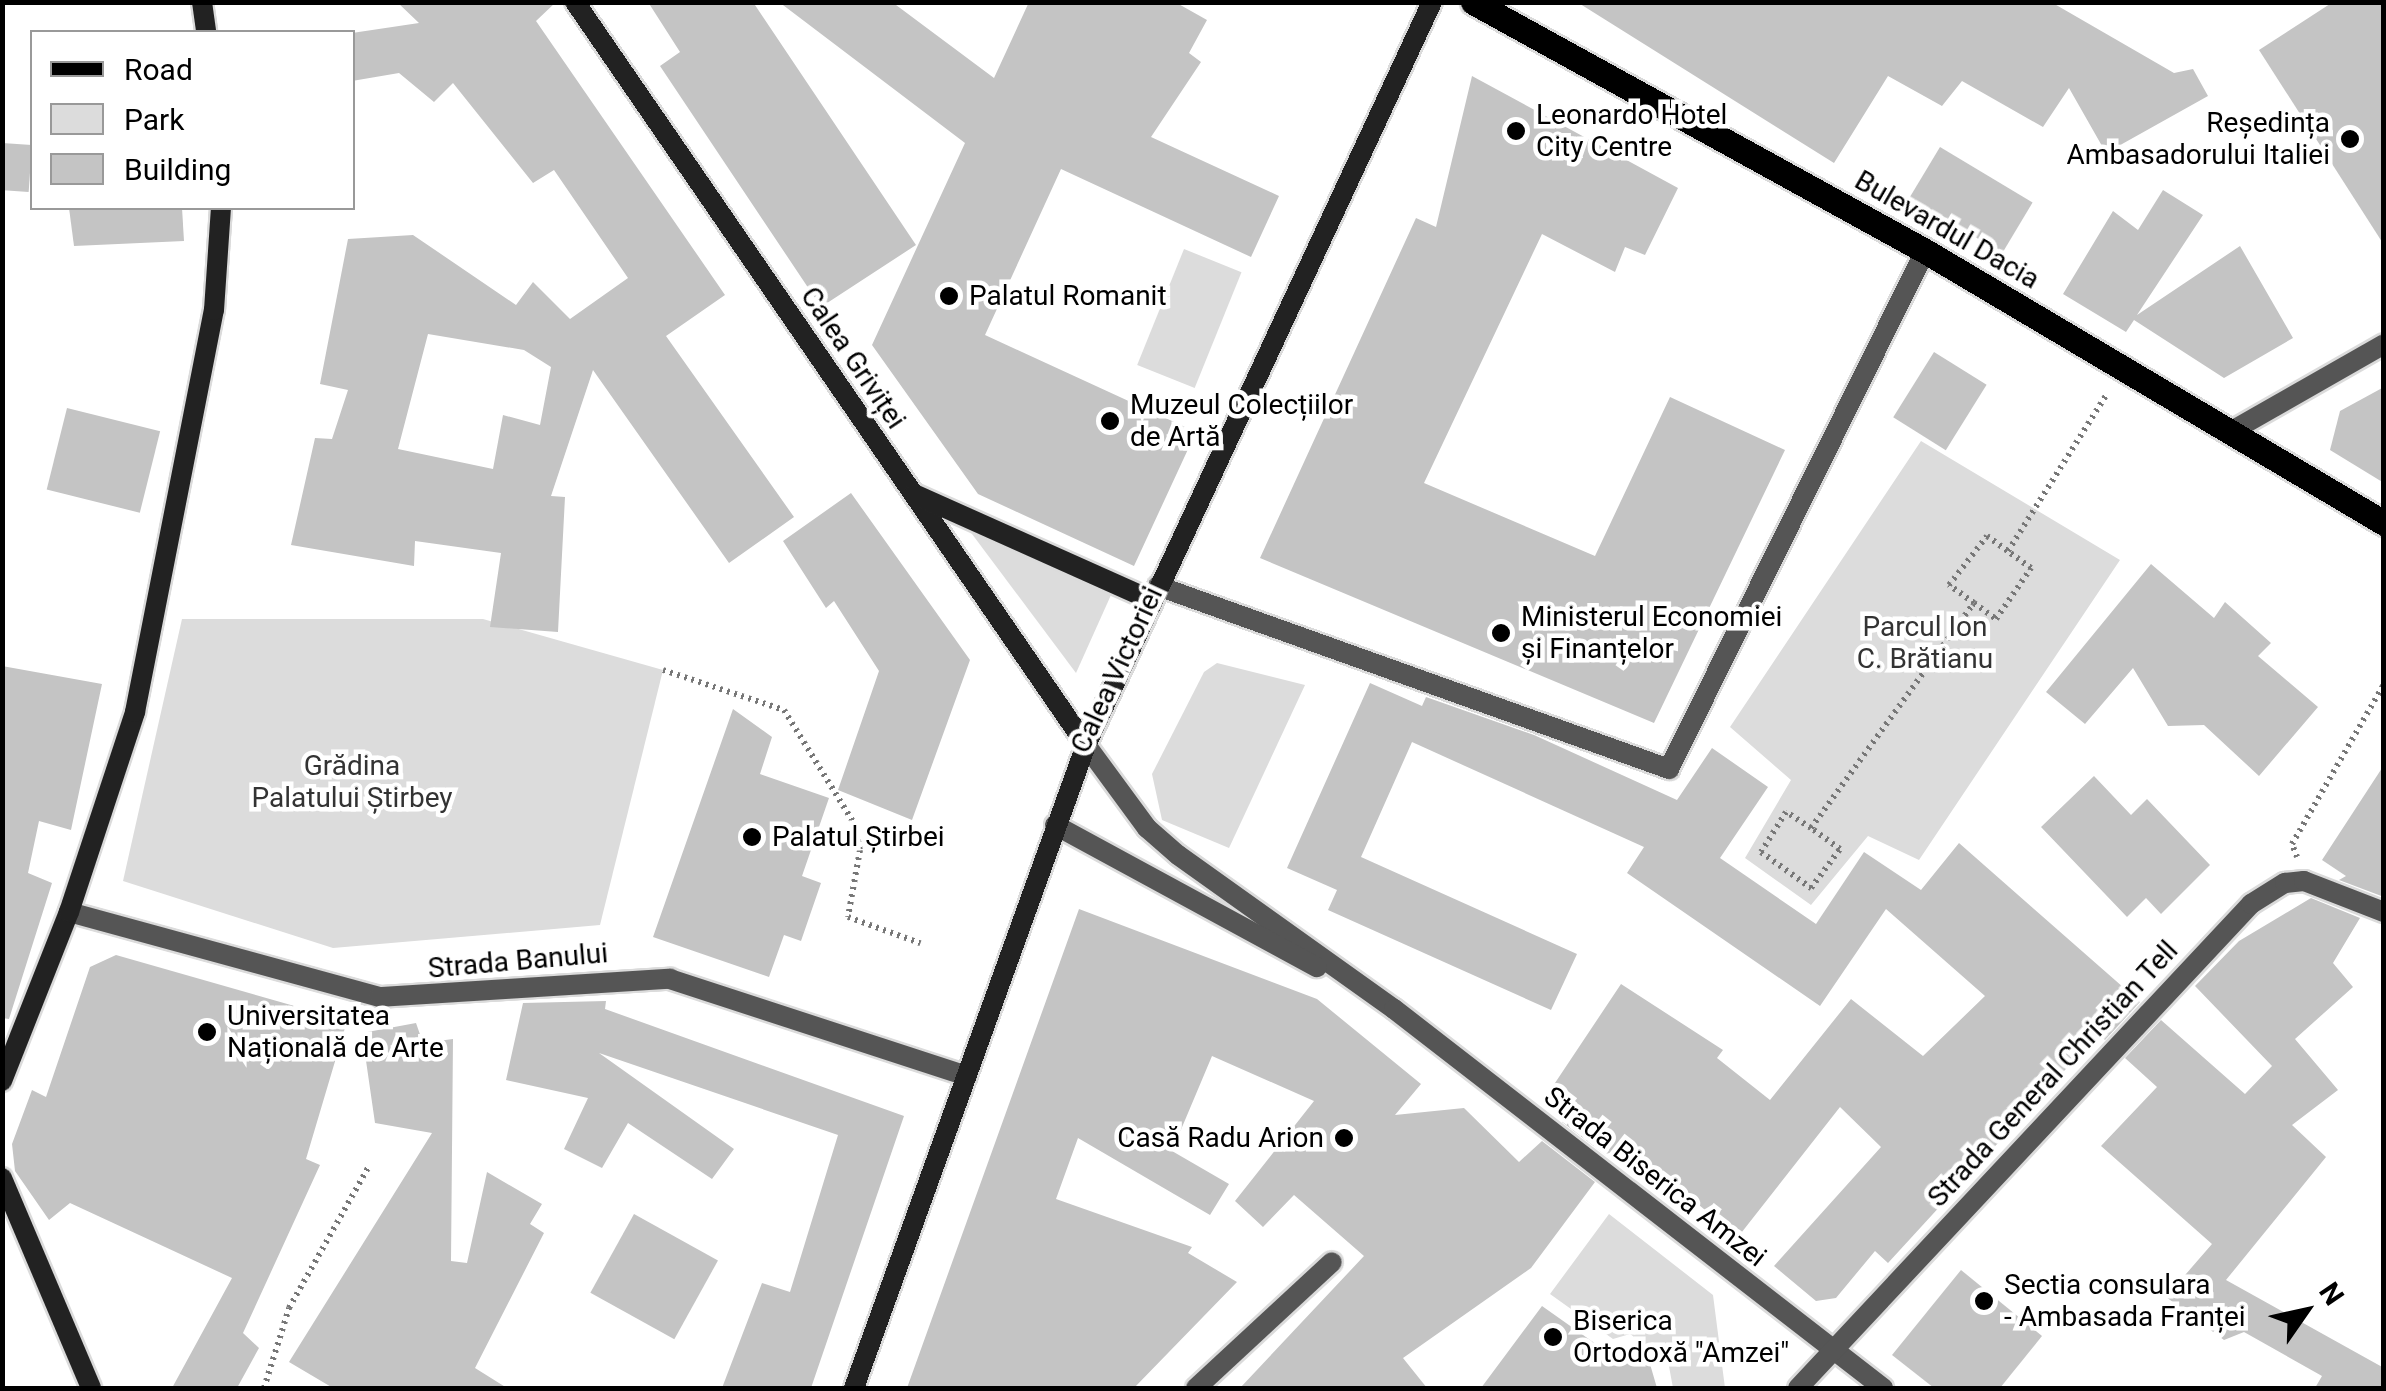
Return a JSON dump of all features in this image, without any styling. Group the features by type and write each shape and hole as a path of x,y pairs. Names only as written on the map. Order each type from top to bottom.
{"main road":[{"name":"Bulevardul Dacia","path":"1473,2 1926,251 2384,523"}],"street":[{"path":"202,2 206,30"},
{"name":"Calea Griviței","path":"576,2 1086,745"},
{"name":"Calea Victoriei","path":"854,1388 1086,745 1432,2"},
{"path":"2,1082 69,912 135,712 157,618 214,310 221,210"},
{"path":"912,493 1155,593 1669,769 1926,251"},
{"path":"2230,432 2384,344"},
{"name":"Strada Biserica Amzei","path":"1086,745 1146,828 1178,855 1394,1008 1883,1388"},
{"name":"Strada Biserica Amzei","path":"1055,825 1394,1008"},
{"path":"2304,881 2384,912"},
{"name":"Strada General Christian Tell","path":"1798,1388 2251,904 2284,883 2304,881"},
{"name":"Strada Banului","path":"69,912 380,997 670,978 968,1076"},
{"path":"2,1178 91,1388"},
{"path":"1196,1388 1332,1262"}],"path":[{"path":"2008,551 2124,368"},
{"path":"1987,536 2008,551 2032,568 1996,619 1950,585 1987,536"},
{"path":"1811,828 1974,603"},
{"path":"664,670 784,710 855,825 860,850 848,916 920,943"},
{"path":"2304,881 2292,844 2384,684"},
{"path":"1786,812 1811,828 1840,849 1811,888 1761,852 1786,812"},
{"path":"264,1388 289,1308 368,1166"}],"green space":[{"path":"1184,249 1241,272 1195,388 1137,365"},
{"name":"Parcul Ion C. Brătianu","path":"1921,441 2120,560 1919,860 1868,836 1811,905 1745,858 1791,780 1730,727"},
{"path":"969,530 1111,595 1076,673"},
{"name":"Grădina Palatului Știrbey","path":"182,619 483,619 663,670 600,925 333,948 123,881"},
{"path":"1217,663 1305,685 1229,848 1162,820 1152,774 1204,672"},
{"path":"1609,1214 1713,1295 1725,1388 1673,1388 1668,1361 1630,1334 1613,1339 1550,1294"}],"building":[{"path":"397,2 556,2 536,21 725,295 666,336 794,517 729,563 593,370 551,496 565,497 558,632 490,627 501,553 415,541 414,566 291,545 315,438 332,439 348,390 320,384 348,239 413,235 516,305 533,282 570,319 628,278 554,170 533,183 453,83 434,102 399,73 355,80 355,33 419,23","holes":["428,334 524,350 551,367 540,425 503,415 493,469 398,449"]},
{"path":"648,2 753,2 916,245 821,307 660,66 680,52"},
{"name":"Palatul Romanit","path":"779,2 892,2 994,78 1029,2 1175,2 1207,20 1189,53 1201,62 1151,137 1279,196 1251,257 1061,169 985,335 1196,432 1134,566 978,494 872,345 965,143"},
{"path":"1577,2 2051,2 2174,73 2193,69 2208,96 2106,153 2069,88 2043,127 1962,81 1942,106 1888,76 1834,163"},
{"name":"Reședința Ambasadorului Italiei","path":"2333,2 2384,2 2384,245 2259,50"},
{"path":"1472,76 1678,188 1645,255 1625,247 1615,272 1542,234 1424,483 1595,556 1670,397 1785,450 1654,723 1260,558 1416,218 1436,227"},
{"path":"2,143 30,145 29,192 2,190"},
{"path":"1940,147 2033,203 2002,253 1910,198"},
{"path":"2163,190 2203,215 2137,315 2240,246 2293,338 2224,378 2134,320 2126,332 2063,294 2113,211 2138,230"},
{"path":"69,210 182,210 184,241 74,246"},
{"path":"1934,352 1987,385 1946,450 1893,417"},
{"path":"2384,387 2384,483 2330,450 2340,411"},
{"path":"67,408 160,431 140,513 47,490"},
{"path":"851,493 970,660 912,820 838,790 879,671 834,601 826,608 783,541"},
{"path":"2151,564 2214,618 2225,602 2271,643 2258,656 2318,707 2259,776 2204,725 2168,726 2133,668 2085,724 2046,692"},
{"path":"2,666 102,684 71,830 39,821 28,873 52,883 9,1019 2,1018"},
{"path":"1370,683 1422,706 1426,697 1534,735 1677,800 1712,748 1768,787 1720,858 1816,924 1864,852 1921,890 1959,843 2140,1002 2105,1040 2098,1034 1888,1263 1875,1251 1836,1298 1816,1301 1774,1266 1881,1147 1840,1107 1738,1237 1649,1164 1643,1172 1617,1153 1612,1160 1562,1122 1569,1116 1545,1098 1621,984 1723,1050 1717,1058 1770,1100 1851,999 1923,1056 1985,996 1886,909 1820,1006 1627,873 1644,847 1412,742 1361,857 1577,954 1551,1010 1328,910 1337,890 1287,868"},
{"name":"Palatul Știrbei","path":"733,709 772,737 760,774 829,798 802,876 821,883 801,941 784,935 769,977 653,937"},
{"path":"2384,765 2384,897 2339,880 2346,876 2322,860"},
{"path":"2094,776 2131,815 2147,799 2210,865 2161,914 2146,898 2127,917 2041,827"},
{"path":"2311,898 2360,918 2333,963 2353,987 2295,1039 2338,1090 2292,1125 2326,1157 2226,1280 2384,1368 2384,1388 2315,1388 2322,1376 2244,1332 2224,1340 2166,1297 2212,1244 2101,1146 2157,1087 2125,1058 2161,1020 2245,1094 2272,1066 2195,986 2239,941"},
{"path":"1079,909 1317,999 1421,1084 1395,1115 1464,1108 1519,1162 1542,1141 1595,1182 1531,1268 1403,1358 1427,1388 1240,1388 1364,1256 1294,1195 1263,1227 1235,1201 1314,1101 1212,1056 1172,1151 1229,1184 1210,1215 1078,1138 1056,1199 1192,1247 1188,1253 1237,1282 1134,1388 907,1388"},
{"path":"116,955 347,1021 306,1159 320,1165 243,1333 259,1348 237,1388 172,1388 232,1278 70,1203 49,1220 15,1171 12,1144 32,1090 46,1097 90,967"},
{"path":"606,1001 605,1009 904,1116 811,1388 722,1388 762,1283 790,1292 838,1135 599,1053 734,1149 712,1179 628,1123 602,1168 564,1149 588,1098 506,1080 523,1003"},
{"path":"416,1023 423,1043 453,1039 451,1261 467,1263 487,1172 542,1204 530,1224 544,1233 475,1368 507,1388 333,1388 289,1362 432,1133 375,1123 362,1033"},
{"path":"634,1214 718,1261 674,1339 590,1293"},
{"path":"1961,1270 2042,1336 2000,1388 1934,1388 1892,1355"},
{"name":"Biserica Ortodoxă \"Amzei\"","path":"1542,1306 1617,1359 1636,1355 1650,1364 1657,1388 1481,1388"}],"place":[{"name":"Leonardo Hotel City Centre","path":"1516,131"},
{"name":"Reședința Ambasadorului Italiei","path":"2350,139"},
{"name":"Palatul Romanit","path":"949,296"},
{"name":"Muzeul Colecțiilor de Artă","path":"1110,421"},
{"name":"Ministerul Economiei și Finanțelor","path":"1501,633"},
{"name":"Palatul Știrbei","path":"752,837"},
{"name":"Universitatea Națională de Arte","path":"207,1032"},
{"name":"Casă Radu Arion","path":"1344,1138"},
{"name":"Sectia consulara - Ambasada Franței","path":"1984,1301"},
{"name":"Biserica Ortodoxă \"Amzei\"","path":"1553,1337"}]}
